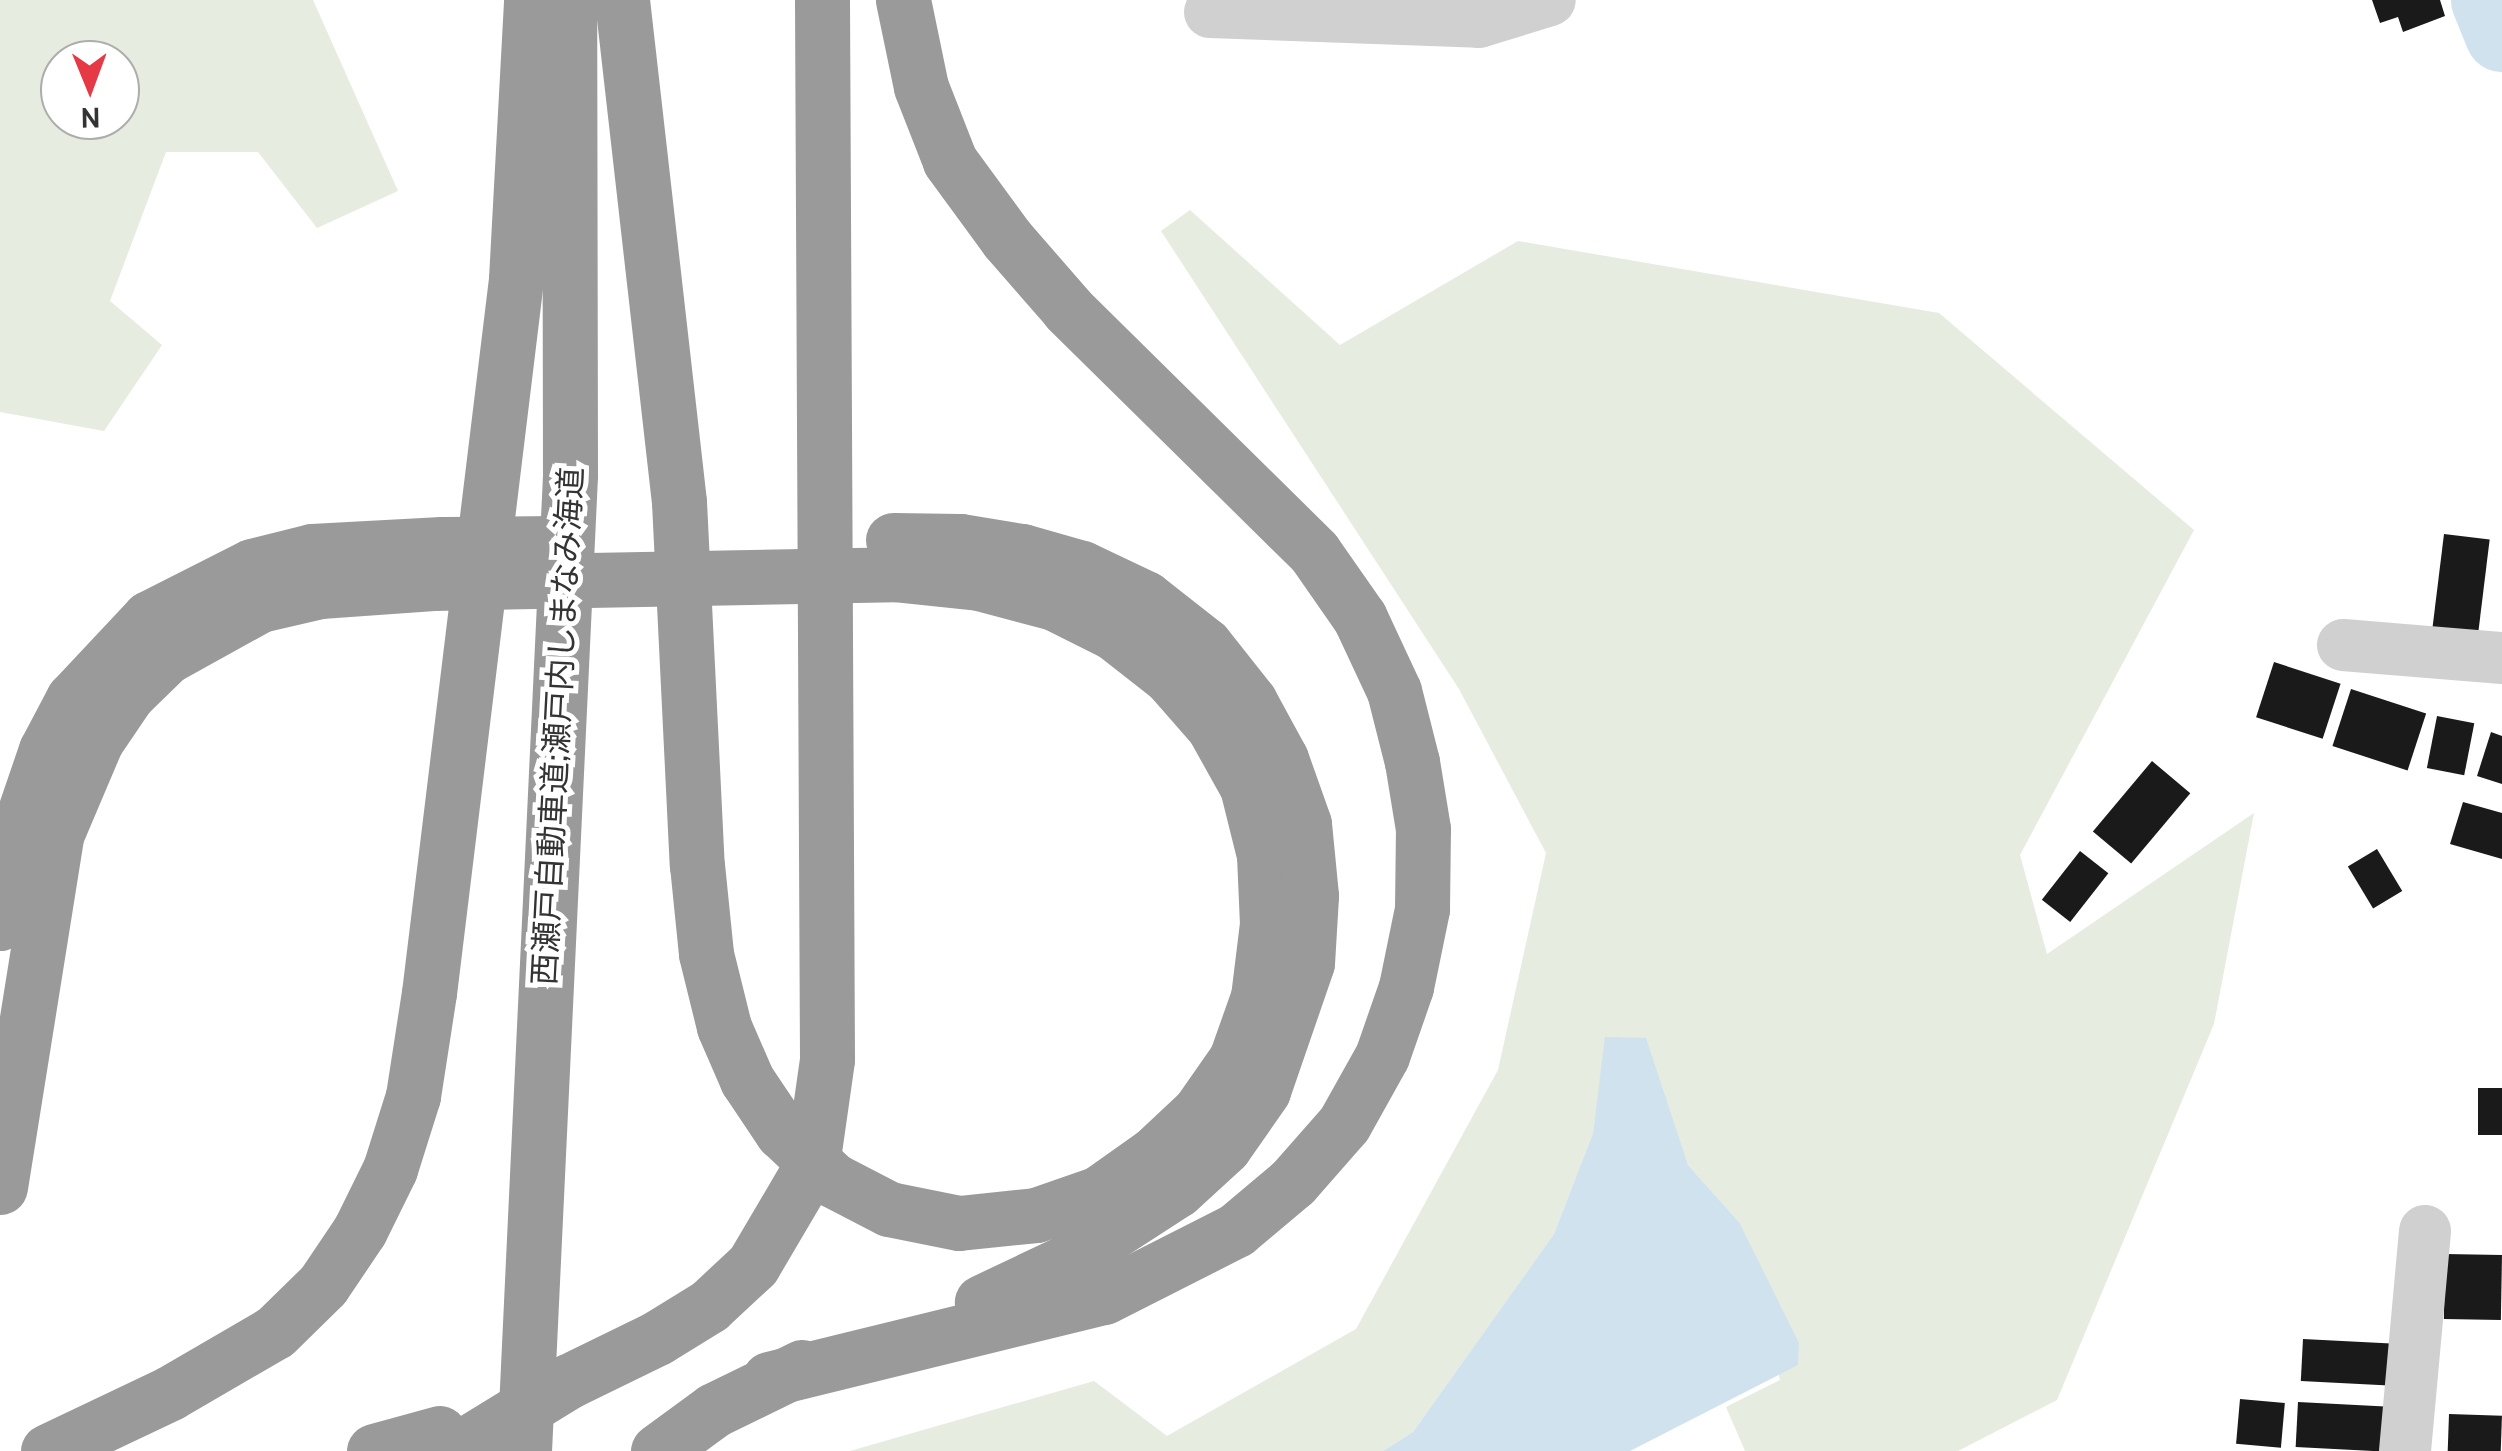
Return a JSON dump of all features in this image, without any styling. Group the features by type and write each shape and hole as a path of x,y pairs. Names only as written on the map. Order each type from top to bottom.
{"highway":[{"path":"48,1451 170,1393 275,1332 323,1285 390,1169 412,1096 430,993 514,299 531,0"},
{"name":"西瀬戸自動車道;瀬戸内しまなみ海道","path":"524,1451 570,474 568,0"},
{"path":"622,0 679,502 699,882 724,1027 747,1080 782,1132 833,1180 889,1209 958,1223 1036,1215 1099,1193 1154,1154 1199,1112 1236,1059 1258,997 1267,924 1264,855 1247,788 1213,726 1169,676 1114,634 1054,603 894,557"},
{"path":"374,1451 447,1442 696,1314 753,1265 812,1165 828,1060 822,0"},
{"path":"769,1379 1104,1297 1172,1268 1236,1230 1293,1182 1344,1124 1382,1056 1406,986 1422,908 1423,829 1394,691 1360,618 1314,552 1068,310 950,161 921,88 902,0"},
{"path":"0,923 10,855 46,750 74,699 149,618 198,589 267,562 312,551 438,564 894,557 960,540 1082,568 1145,598 1205,646 1250,702 1281,759 1304,824 1311,896 1307,963 1264,1092 1224,1148 1176,1190 1064,1264 999,1295 769,1379 658,1451"},
{"path":"0,1187 57,834 96,741 128,694 166,657 260,605 438,564"}],"street":[{"path":"1210,12 1479,22 1550,0"},
{"path":"2344,646 2502,658"},
{"path":"2405,1451 2425,1231"}],"shaded area":[{"path":"0,0 313,0 398,191 317,228 258,152 166,152 110,301 162,345 104,431 0,412"},
{"path":"1190,210 1340,345 1518,241 1939,313 2194,530 2020,855 2047,954 2254,813 2214,1024 2057,1400 1958,1451 1745,1451 1726,1407 1780,1380 1739,1222 1688,1165 1663,1104 1606,1037 1593,1133 1554,1234 1413,1432 1383,1451 850,1451 1094,1381 1167,1436 1356,1329 1498,1070 1546,853 1459,689 1161,231"}],"water":[{"path":"1605,1037 1646,1038 1688,1165 1739,1222 1799,1343 1798,1365 1630,1451 1383,1451 1413,1432 1554,1234 1593,1133"}],"building":[{"path":"2372,0 2440,0 2445,16 2403,32 2398,17 2380,23"},
{"path":"2444,534 2490,540 2478,636 2432,630"},
{"path":"2274,662 2341,684 2323,739 2256,717"},
{"path":"2351,689 2426,713 2408,770 2332,746"},
{"path":"2437,716 2474,723 2464,775 2427,768"},
{"path":"2491,732 2502,736 2502,784 2477,776"},
{"path":"2152,761 2190,793 2131,864 2093,831"},
{"path":"2463,802 2502,813 2502,859 2450,844"},
{"path":"2377,849 2402,891 2373,909 2348,867"},
{"path":"2080,851 2108,873 2070,922 2042,900"},
{"path":"2478,1088 2502,1088 2502,1135 2478,1135"},
{"path":"2445,1254 2502,1255 2501,1320 2444,1319"},
{"path":"2303,1339 2396,1344 2394,1386 2301,1381"},
{"path":"2240,1399 2285,1403 2281,1448 2236,1444"},
{"path":"2298,1402 2390,1407 2388,1451 2296,1447"},
{"path":"2449,1414 2502,1416 2501,1451 2448,1451"}],"waterway":[{"path":"2488,0 2502,34"}]}
